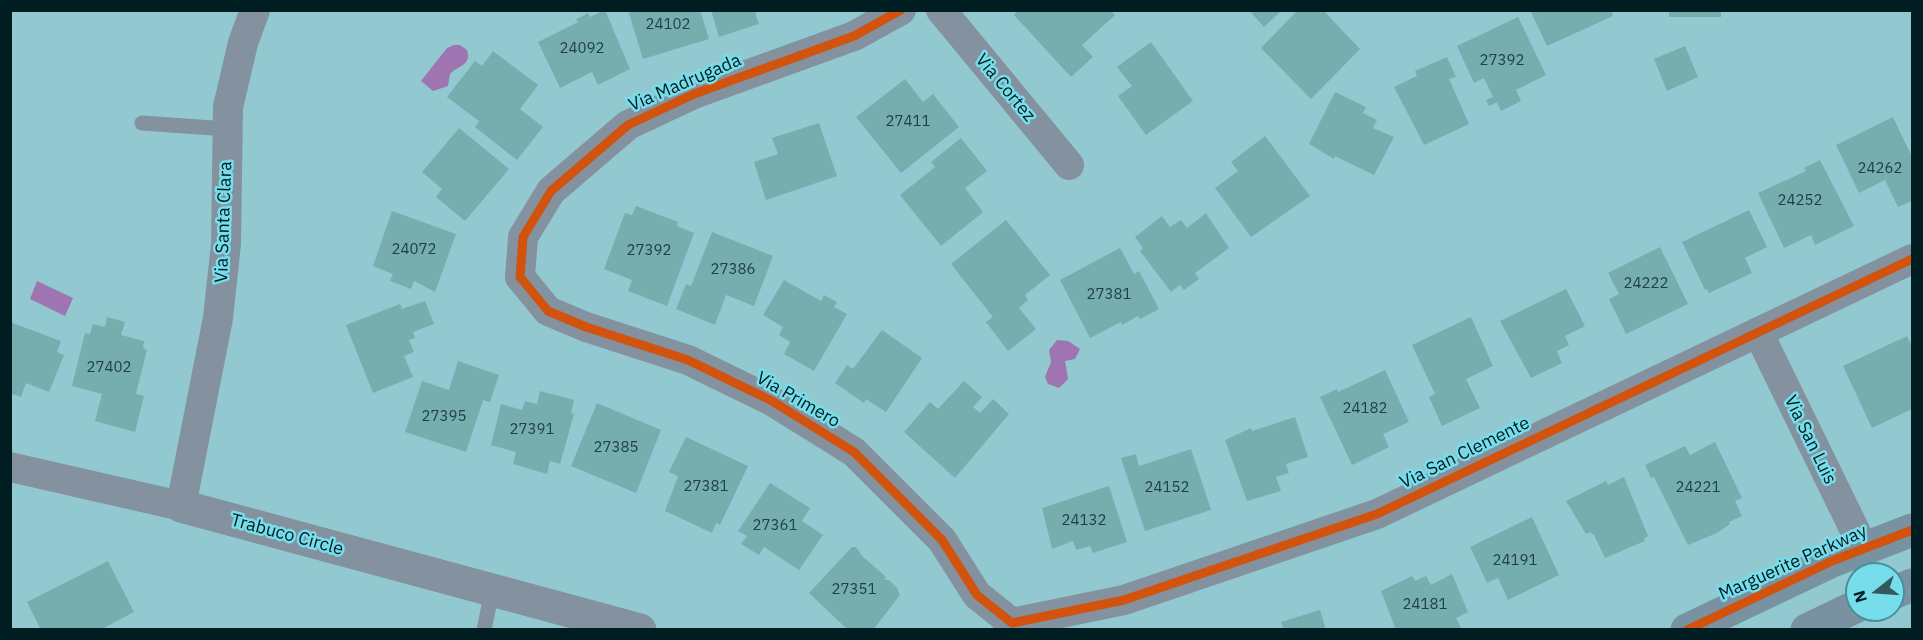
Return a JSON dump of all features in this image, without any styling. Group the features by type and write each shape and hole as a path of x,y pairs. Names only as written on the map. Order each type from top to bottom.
{"main road":[{"name":"Marguerite Parkway","path":"1688,630 1832,561 1870,561 1912,530"},
{"path":"1807,630 1845,612"}],"street":[{"name":"Via Santa Clara","path":"181,506 219,308 226,244 228,107 243,43 255,10"},
{"name":"Via Madrugada","path":"519,277 523,237 551,191 628,125 694,93 854,36 901,10"},
{"name":"Via Cortez","path":"940,10 1070,165"},
{"name":"Via San Clemente","path":"1012,623 1124,600 1377,514 1912,259"},
{"name":"Via Primero","path":"519,277 548,311 586,327 688,360 772,401 854,452 942,540 977,594 1012,623"},
{"name":"Via San Luis","path":"1758,332 1870,561"},
{"name":"Trabuco Circle","path":"10,467 181,506 492,591 574,620 640,630"}],"lane":[{"path":"142,123 227,129"},
{"path":"483,630 492,591"}],"shaded area":[{"path":"460,45 467,50 468,59 450,74 448,86 433,91 421,81 447,48"},
{"path":"37,281 73,298 65,316 30,299"},
{"path":"1057,340 1068,341 1080,349 1075,359 1065,361 1068,379 1059,388 1048,384 1045,377 1051,362 1049,350"}],"building":[{"path":"605,10 630,69 598,85 592,72 560,88 538,42 578,22 576,19 588,13 590,17"},
{"path":"628,10 700,10 709,39 643,59"},
{"path":"711,10 763,11 755,13 759,24 719,37"},
{"path":"1018,10 1111,10 1115,15 1082,45 1093,57 1071,77 1014,15"},
{"path":"1249,10 1282,10 1264,27"},
{"path":"1298,10 1323,10 1360,49 1311,99 1261,48"},
{"path":"1530,10 1611,10 1613,16 1547,46"},
{"path":"1669,10 1721,10 1721,17 1669,17"},
{"path":"1518,17 1546,75 1516,90 1521,101 1501,111 1497,102 1489,106 1486,100 1493,97 1484,78 1474,83 1457,46"},
{"path":"1151,42 1193,101 1146,135 1118,96 1132,86 1117,67"},
{"path":"1685,46 1698,77 1667,91 1654,59"},
{"path":"493,51 538,85 520,109 543,127 517,160 475,127 479,121 447,97 475,61 482,66"},
{"path":"1447,57 1456,77 1449,79 1469,124 1424,145 1394,87 1417,76 1415,71"},
{"path":"905,79 923,102 933,94 959,127 901,173 856,117"},
{"path":"1335,92 1366,107 1363,113 1377,120 1373,128 1394,137 1374,175 1335,156 1334,159 1309,144"},
{"path":"1893,117 1912,157 1912,201 1898,207 1885,180 1859,193 1836,145"},
{"path":"819,123 837,176 766,200 754,162 778,154 772,138"},
{"path":"459,128 509,169 465,221 436,197 442,189 422,172"},
{"path":"1265,136 1310,196 1251,237 1215,188 1238,171 1231,162"},
{"path":"961,138 987,171 965,188 983,212 941,246 900,195 935,167 931,162"},
{"path":"1820,160 1854,226 1815,245 1811,235 1784,248 1758,193 1806,171 1804,168"},
{"path":"636,206 678,222 677,226 694,233 667,306 628,291 632,280 604,269 625,213 632,215"},
{"path":"1749,210 1767,247 1745,258 1752,273 1709,293 1707,289 1705,290 1682,242"},
{"path":"392,211 456,234 435,292 414,281 411,289 390,281 393,274 373,266"},
{"path":"1206,213 1229,248 1195,273 1199,279 1184,290 1180,285 1171,292 1140,251 1143,248 1135,237 1162,216 1170,227 1181,220 1187,228"},
{"path":"1006,220 1050,275 1025,295 1028,300 1019,308 1036,329 1008,351 986,322 993,317 951,264"},
{"path":"712,232 773,256 754,306 726,295 715,325 676,309 686,284 691,286"},
{"path":"1660,247 1688,304 1626,334 1609,299 1619,294 1608,273"},
{"path":"1120,248 1134,274 1139,271 1159,309 1140,319 1138,316 1122,325 1121,322 1090,338 1060,280"},
{"path":"784,280 821,301 824,295 837,302 834,307 847,314 814,371 784,354 790,342 779,335 783,327 763,315"},
{"path":"1566,289 1585,326 1565,336 1569,345 1557,351 1562,363 1531,378 1500,321"},
{"path":"425,301 434,324 413,332 415,338 409,340 414,352 404,356 413,377 373,393 346,325 400,304 402,309"},
{"path":"107,317 125,322 121,335 144,341 143,348 147,350 136,394 144,396 135,432 95,421 102,394 72,386 85,333 90,334 93,324 105,327"},
{"path":"1471,317 1493,366 1466,379 1480,408 1442,426 1429,397 1435,394 1412,345"},
{"path":"10,322 61,341 57,352 64,355 49,392 26,383 21,397 10,393"},
{"path":"882,330 922,358 886,412 866,399 864,403 835,383 847,365 853,369"},
{"path":"1907,336 1912,346 1912,409 1872,428 1843,366"},
{"path":"458,361 499,375 490,402 483,400 466,452 405,432 422,381 449,390"},
{"path":"1385,370 1409,422 1383,434 1389,447 1352,465 1320,397 1337,389 1338,392"},
{"path":"964,381 982,397 973,407 980,413 993,399 1009,414 955,478 904,432 930,402 938,409"},
{"path":"540,391 574,400 571,413 574,414 560,464 550,461 547,474 513,464 516,452 491,445 501,404 522,410 525,401 537,404"},
{"path":"597,403 661,430 636,493 571,466"},
{"path":"1295,417 1308,457 1286,464 1289,473 1276,477 1281,491 1247,501 1225,440 1251,428 1252,431"},
{"path":"686,437 748,466 720,525 716,523 712,533 665,511 678,476 669,472"},
{"path":"1715,442 1742,498 1735,501 1742,516 1729,522 1730,524 1717,533 1688,545 1654,477 1651,478 1645,465 1685,446 1690,455"},
{"path":"1191,449 1211,510 1145,531 1121,458 1136,454 1139,466"},
{"path":"1624,477 1648,536 1644,539 1645,541 1605,558 1594,535 1590,532 1586,534 1566,501 1606,481 1608,485"},
{"path":"770,483 810,508 802,521 823,535 799,570 764,547 759,555 741,544 747,536 738,531"},
{"path":"1109,486 1127,542 1093,553 1090,546 1076,550 1073,541 1052,549 1042,508"},
{"path":"1532,517 1559,575 1508,600 1498,578 1487,583 1470,547"},
{"path":"852,547 856,547 862,556 886,577 884,580 889,580 897,588 900,595 873,630 848,630 809,593"},
{"path":"108,561 134,612 100,630 41,630 27,602"},
{"path":"1452,574 1468,612 1456,618 1462,630 1396,630 1381,591 1412,576 1415,581 1426,576 1431,585"},
{"path":"1320,610 1326,630 1284,630 1281,622"}],"cycle path":[{"path":"901,10 854,36 694,94 628,125 551,191 523,237 520,277 548,311 586,327 688,360 772,401 854,452 942,540 977,595 1012,623 1124,600 1377,514 1912,259"},
{"path":"1687,630 1832,561 1912,530"}]}
